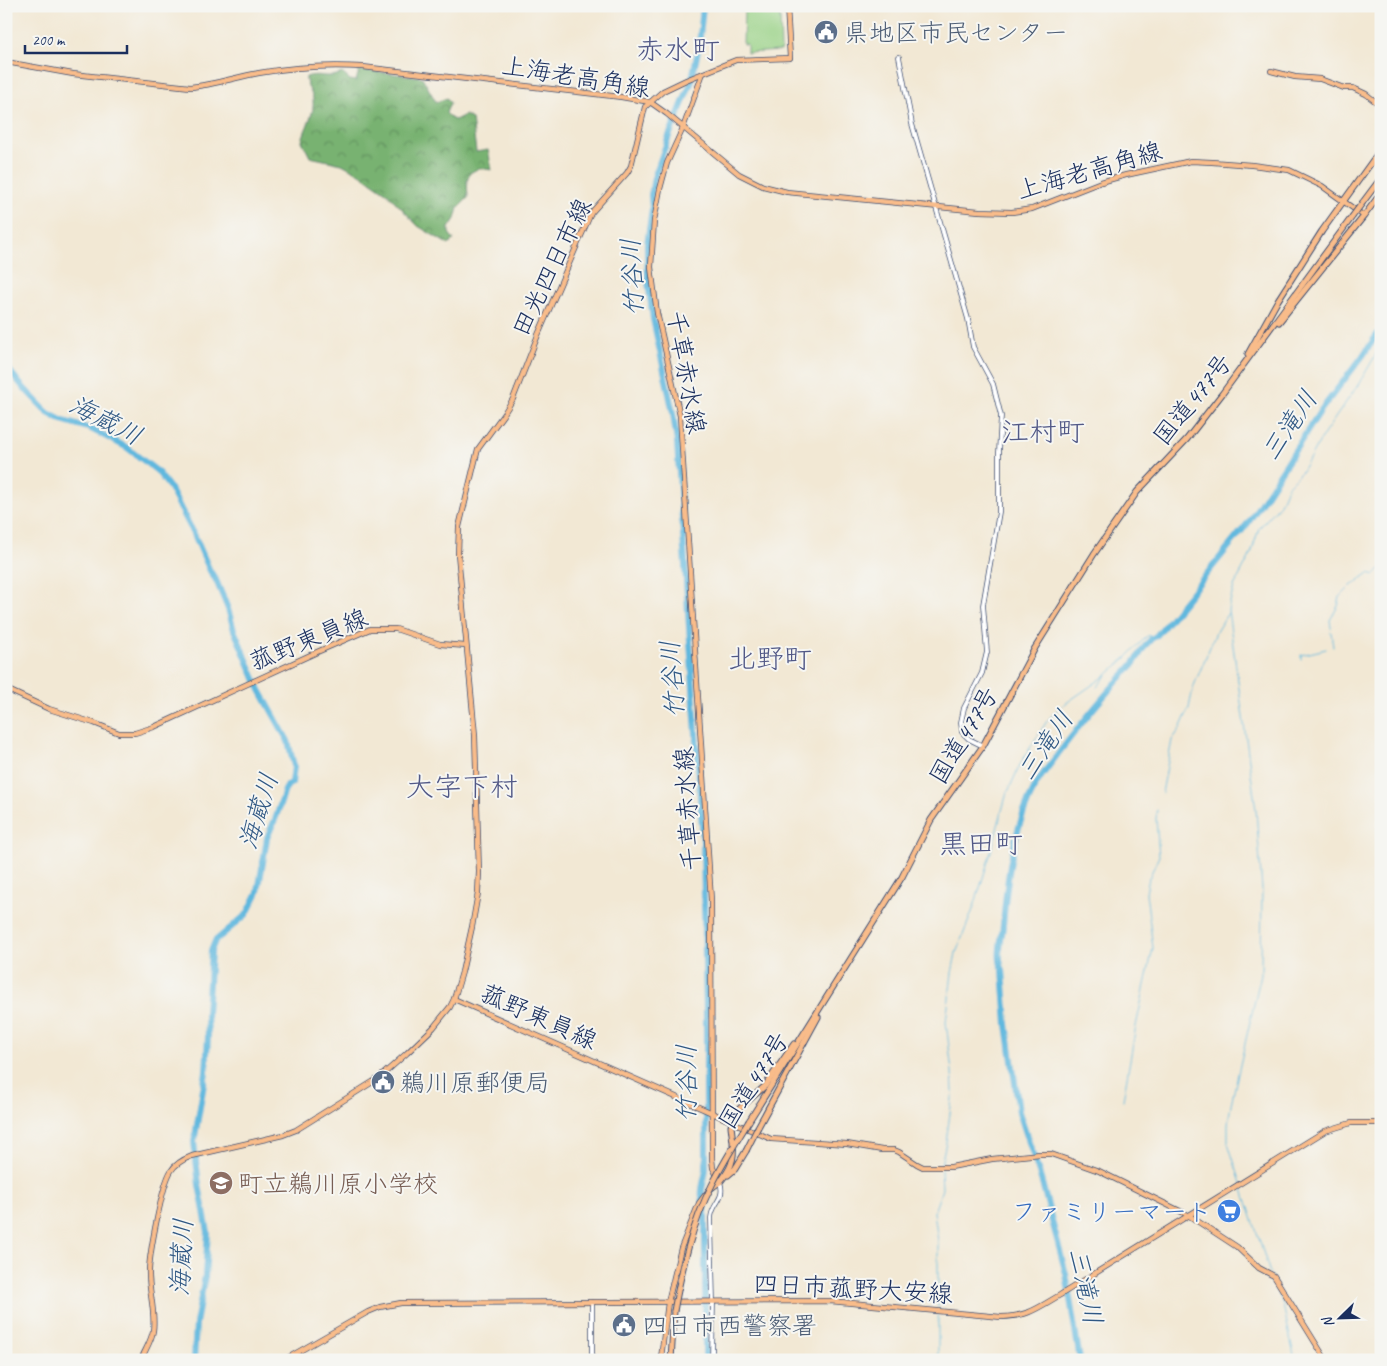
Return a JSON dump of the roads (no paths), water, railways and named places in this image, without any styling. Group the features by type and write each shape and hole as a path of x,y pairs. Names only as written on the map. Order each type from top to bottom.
{"highway":[{"path":"1222,394 1249,354 1278,300 1322,231 1381,149"},
{"name":"国道477号","path":"671,1360 674,1311 684,1264 699,1215 711,1186 749,1120 902,877 931,820 983,746 1034,648 1110,530 1137,492 1187,439 1239,372 1381,178"},
{"path":"1239,372 1364,216 1381,192"},
{"path":"720,1182 733,1161 732,1126 739,1109 765,1086 826,999"},
{"path":"720,1182 735,1169 746,1151 811,1032 826,999"}],"main road":[{"path":"650,102 663,91 736,60 790,58 787,6"},
{"name":"上海老高角線","path":"6,62 73,74 190,87 208,85 260,73 344,66 363,67 650,102 682,126 732,170 763,186 801,194 994,213 1032,209 1101,182 1191,161 1252,165 1289,170 1310,179 1364,216"},
{"path":"1271,71 1295,77 1320,79 1344,88 1353,88 1366,94 1381,106"},
{"name":"千草赤水線","path":"701,74 660,188 654,221 651,267 657,313 680,416 712,900 710,1112 712,1164 720,1182"},
{"name":"田光四日市線","path":"466,646 458,535 476,454 513,398 591,213 631,166 645,107 650,102"},
{"name":"菰野東員線","path":"6,688 63,714 119,733 129,734 154,727 370,629 396,629 440,644 466,646 475,735 479,872 478,893 472,927 454,999 771,1139 847,1144 894,1150 923,1167 940,1168 992,1159 1051,1154 1099,1171 1188,1215 1237,1247 1259,1268 1278,1280 1326,1360"},
{"path":"140,1360 148,1347 153,1330 149,1270 152,1244 166,1181 175,1166 192,1156 296,1130 379,1078 433,1028 445,1014 454,999"},
{"name":"四日市菰野大安線","path":"284,1360 368,1312 389,1304 401,1303 830,1301 1001,1317 1028,1314 1325,1131 1335,1126 1351,1123 1381,1123"},
{"path":"661,1358 668,1302 681,1248 692,1217 703,1196 720,1182"}],"street":[{"path":"898,57 912,124 968,320 973,347 993,384 1001,416 999,512 983,605 987,652 982,673 964,708 961,722 962,732 969,739 983,746"},
{"path":"712,1360 711,1218 712,1210 722,1192 720,1182"},
{"path":"592,1302 592,1360"}],"waterway":[{"name":"竹谷川","path":"703,6 699,46 691,83 654,178 647,245 648,281 653,319 673,413 677,442 703,841 706,1169 702,1197 705,1208 705,1360"},
{"name":"三滝川","path":"1080,1360 1066,1274 1041,1179 1019,1112 1007,1024 1000,954 1009,871 1017,835 1028,801 1044,773 1092,710 1133,665 1148,642 1157,635 1248,523 1321,410 1381,329"},
{"path":"1270,1273 1228,1143 1231,1104 1261,974 1262,889 1256,810 1228,610 1234,586 1251,554 1259,528 1279,506 1288,485 1302,471 1381,346"},
{"name":"海蔵川","path":"6,366 48,413 61,420 91,429 126,447 157,471 170,488 216,580 234,630 260,690 288,741 294,766 292,783 285,790 267,838 258,892 247,914 215,941 211,951 206,1072 194,1142 199,1185 208,1232 205,1276 196,1323 194,1360"},
{"path":"1331,628 1330,620 1338,606 1340,597 1369,573 1375,575 1381,569"},
{"path":"1162,793 1172,740 1180,729 1189,708 1193,688 1217,630 1228,613"},
{"path":"1331,632 1333,647"},
{"path":"941,1165 953,1092 946,1022 952,973 956,953 974,907 1006,796 1020,765 1033,743 1047,721 1059,708 1108,674 1147,636 1157,635"},
{"path":"1301,659 1301,655 1326,649"},
{"path":"1097,687 1108,674"},
{"path":"1123,1100 1136,1026 1153,948 1146,893 1149,878 1159,856 1157,810"},
{"path":"938,1307 938,1241 934,1212 942,1189 941,1169"},
{"path":"1272,1276 1283,1305 1295,1360"},
{"path":"938,1315 938,1360"}],"place":[{"name":"県地区市民センター","path":"826,32"},
{"name":"鵜川原郵便局","path":"383,1082"},
{"name":"町立鵜川原小学校","path":"221,1183"},
{"name":"ファミリーマート","path":"1229,1211"},
{"name":"四日市西警察署","path":"624,1325"}],"district":[{"name":"赤水町","path":"678,49"},
{"name":"江村町","path":"1043,431"},
{"name":"北野町","path":"770,658"},
{"name":"大字下村","path":"462,786"},
{"name":"黒田町","path":"981,843"}]}
